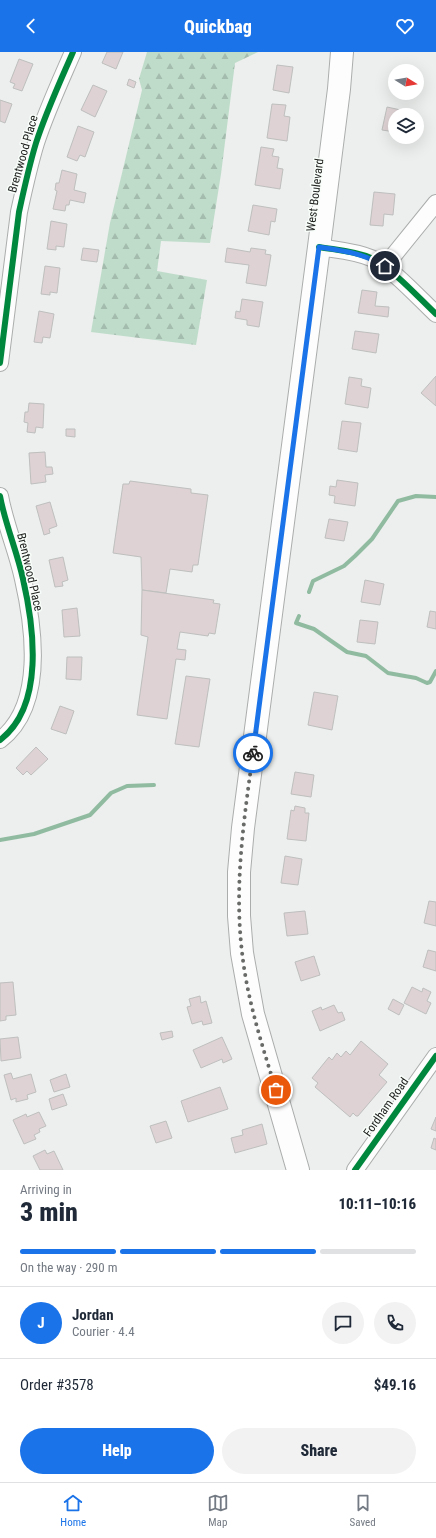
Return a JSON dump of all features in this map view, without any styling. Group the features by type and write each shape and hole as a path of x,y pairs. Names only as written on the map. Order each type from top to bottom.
{"main road":[{"name":"West Boulevard","path":"298,1170 248,994 240,927 239,872 244,820 339,89 342,52"}],"street":[{"name":"Brentwood Place","path":"0,363 18,219 24,189 41,128 72,52"},
{"path":"385,266 436,203"},
{"path":"319,247 355,253 370,258 385,266 436,314"},
{"name":"Brentwood Place","path":"0,496 23,578 30,620 33,658 31,688 25,705 16,722 0,740"},
{"name":"Fordham Road","path":"355,1170 436,1056"}],"green space":[{"path":"147,52 258,52 235,63 221,174 210,243 161,241 157,271 207,280 196,345 91,332 110,223 142,90 139,79"}],"building":[{"path":"107,52 123,52 116,69 102,63"},
{"path":"19,59 33,64 22,91 13,88 15,84 10,82"},
{"path":"277,65 293,67 289,93 273,90"},
{"path":"129,79 136,82 134,88 127,85"},
{"path":"93,85 107,91 95,117 81,110"},
{"path":"0,100 12,104 5,123 0,121"},
{"path":"272,104 286,105 284,116 290,117 287,141 267,138"},
{"path":"387,107 392,108 388,108 388,131 382,130"},
{"path":"78,126 94,132 85,157 80,155 77,161 67,157"},
{"path":"261,147 274,149 272,156 279,157 277,168 283,169 280,189 255,185"},
{"path":"62,170 77,174 74,190 86,193 84,203 70,200 69,205 66,205 65,211 53,209 57,191 55,190 56,183 59,183"},
{"path":"374,192 395,194 393,215 384,214 383,226 370,225"},
{"path":"253,205 277,209 275,222 271,221 269,235 248,231"},
{"path":"51,221 67,224 64,247 56,246 56,250 47,249"},
{"path":"83,248 99,250 97,262 81,260"},
{"path":"227,248 250,252 251,248 266,250 265,254 271,255 266,286 246,283 249,265 225,262"},
{"path":"45,266 60,268 57,293 50,292 50,295 41,294"},
{"path":"362,290 377,292 375,306 389,307 388,317 358,313"},
{"path":"242,299 263,302 259,327 247,325 247,320 235,318 236,311 240,312"},
{"path":"39,311 54,314 50,338 43,337 42,343 34,342"},
{"path":"355,331 379,334 376,353 352,349"},
{"path":"436,376 436,406 421,393"},
{"path":"349,377 362,379 361,386 371,388 368,408 345,404"},
{"path":"29,403 44,404 43,428 36,427 35,433 27,432 28,423 24,422 25,412 28,412"},
{"path":"342,421 361,423 357,452 338,449"},
{"path":"66,429 75,429 75,437 66,436"},
{"path":"45,452 46,467 52,467 53,474 45,475 46,482 31,484 29,453"},
{"path":"337,480 358,483 355,506 334,503 335,496 329,495 330,486 336,487"},
{"path":"130,481 191,489 191,493 208,495 198,565 193,565 192,572 170,569 166,593 142,590 141,557 113,553 123,484 129,484"},
{"path":"50,502 57,526 49,529 50,533 44,535 36,506"},
{"path":"329,519 348,522 344,541 325,538"},
{"path":"63,557 68,580 62,582 63,586 55,587 49,560"},
{"path":"365,580 384,584 380,605 361,602"},
{"path":"142,590 214,600 213,603 220,604 215,634 209,633 208,636 180,632 177,649 186,650 185,660 176,659 167,719 137,715 148,637 141,635"},
{"path":"77,608 80,636 64,637 62,610"},
{"path":"430,611 436,612 436,629 427,627"},
{"path":"360,620 378,622 375,644 357,642"},
{"path":"67,657 82,657 81,680 66,679"},
{"path":"186,676 210,679 199,747 175,744"},
{"path":"314,692 338,696 332,730 308,725"},
{"path":"60,706 74,711 66,734 51,729"},
{"path":"36,747 48,759 31,775 27,771 23,775 16,768"},
{"path":"295,772 314,775 311,797 291,794"},
{"path":"295,806 305,808 305,813 309,813 306,841 287,839 291,810 294,811"},
{"path":"285,856 302,859 298,885 281,883"},
{"path":"429,901 436,902 436,926 424,923"},
{"path":"305,911 308,934 287,936 284,913"},
{"path":"428,950 436,952 436,971 423,967"},
{"path":"314,956 320,975 301,981 295,962"},
{"path":"13,982 16,1015 6,1016 6,1020 0,1021 0,983"},
{"path":"412,987 422,992 423,988 431,992 427,1001 431,1003 426,1014 404,1003"},
{"path":"200,996 201,1003 206,1001 212,1023 203,1025 202,1021 192,1024 187,1007 191,1006 189,999"},
{"path":"393,999 404,1005 399,1015 388,1009"},
{"path":"334,1005 338,1013 342,1012 345,1020 320,1031 312,1011 321,1007 322,1010"},
{"path":"172,1031 173,1037 162,1040 160,1033"},
{"path":"18,1037 21,1058 1,1061 0,1039"},
{"path":"222,1037 232,1059 223,1063 222,1059 201,1068 193,1050"},
{"path":"361,1041 388,1064 379,1075 387,1082 358,1116 353,1113 350,1117 315,1087 318,1083 312,1078 329,1057 332,1060 337,1053 341,1057 346,1051 350,1055"},
{"path":"11,1073 13,1079 31,1074 36,1092 27,1095 28,1099 16,1102 16,1098 11,1100 4,1075"},
{"path":"66,1074 70,1087 54,1092 50,1080"},
{"path":"220,1087 228,1109 188,1122 181,1101"},
{"path":"63,1094 67,1105 52,1110 49,1099"},
{"path":"39,1112 46,1126 39,1129 40,1132 34,1135 36,1139 24,1144 13,1120 26,1114 27,1117"},
{"path":"436,1117 436,1131 431,1129"},
{"path":"166,1121 172,1138 156,1143 150,1126"},
{"path":"262,1124 267,1144 235,1153 231,1138 243,1135 242,1130"},
{"path":"434,1138 436,1139 436,1150 431,1148"},
{"path":"45,1150 47,1154 54,1151 63,1170 40,1170 33,1156"}],"waterway":[{"path":"309,592 313,581 344,566 372,539 398,501 416,496 436,497"},
{"path":"299,616 296,623 314,629 347,652 366,656 388,673 416,678 427,683 430,682 436,671"},
{"path":"0,840 34,834 90,815 111,793 127,786 154,785"}],"cycle path":[{"path":"0,363 19,212 33,152 53,97 73,52"},
{"path":"319,247 345,251 371,258 405,283 436,314"},
{"path":"0,496 27,598 32,642 30,687 24,707 14,725 0,740"},
{"path":"355,1170 436,1056"}],"way so far":[{"path":"253,753 240,856 239,916 242,953 248,994 276,1090"}],"route":[{"path":"253,753 319,247 355,253 370,258 385,266"}]}
